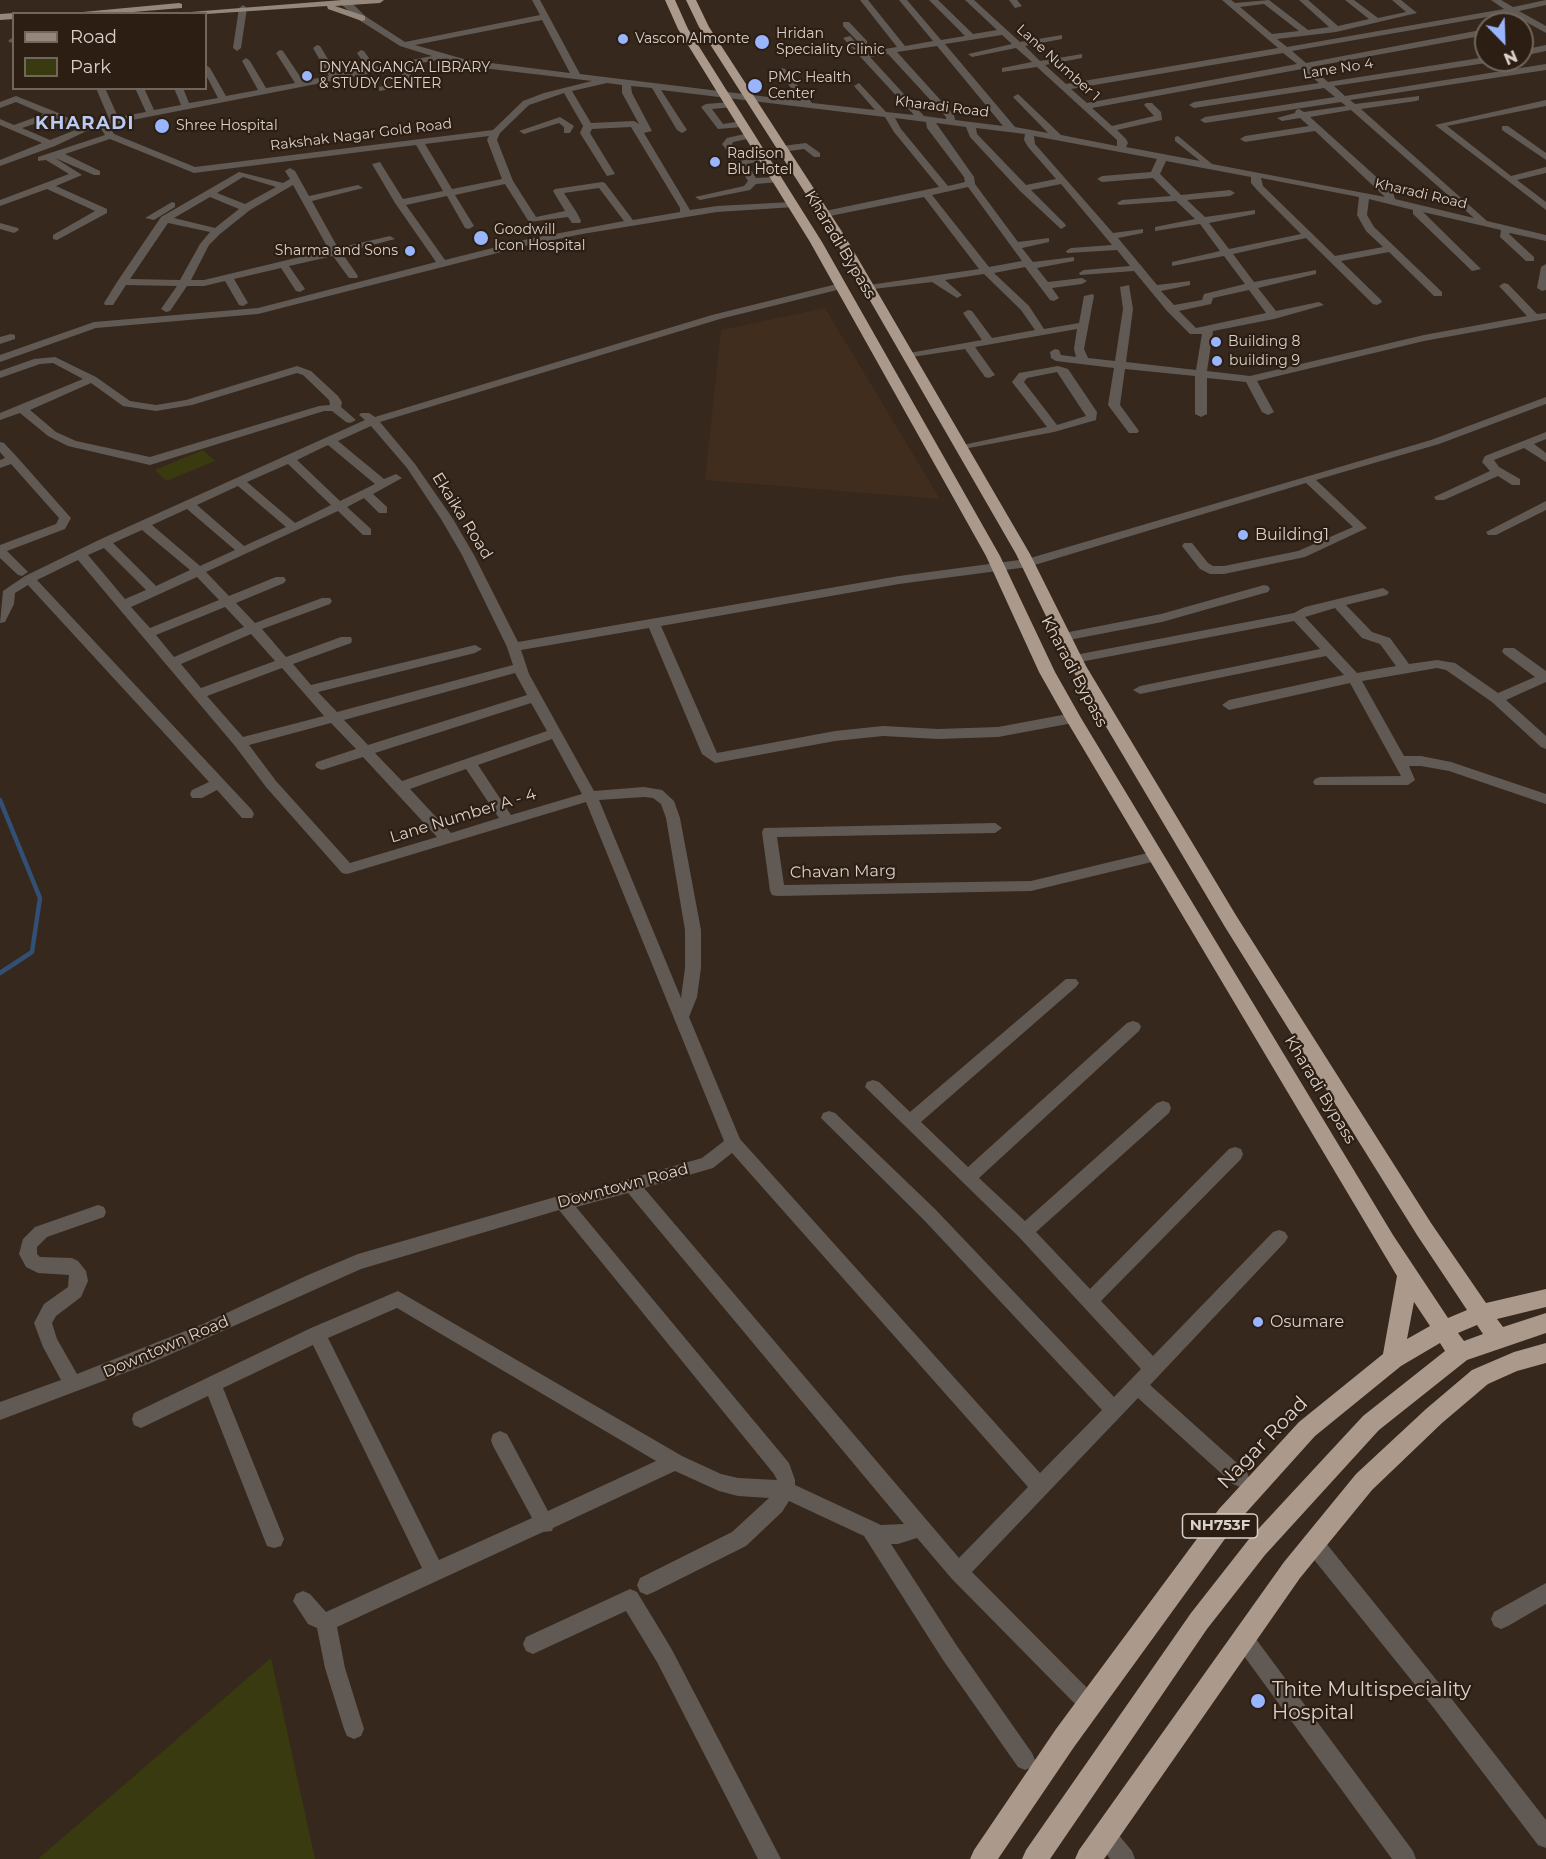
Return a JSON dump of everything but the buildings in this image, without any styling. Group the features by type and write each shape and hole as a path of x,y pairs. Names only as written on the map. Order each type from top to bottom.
{"highway":[{"name":"Kharadi Bypass","path":"670,0 683,30 839,283 996,561 1047,672 1073,718 1408,1275 1460,1353"},
{"name":"Kharadi Bypass","path":"691,0 701,22 825,214 909,356 1025,559 1075,659 1231,922 1424,1229 1498,1338"},
{"path":"1393,1359 1408,1275"},
{"name":"Nagar Road","path":"983,1859 1089,1704 1227,1516 1307,1429 1393,1359 1443,1330 1481,1314 1546,1298"},
{"path":"1035,1859 1199,1621 1257,1547 1371,1423 1460,1353 1546,1323"},
{"path":"1088,1859 1244,1638 1314,1544 1364,1482 1434,1416 1480,1377 1514,1362 1546,1353"}],"main road":[{"path":"94,12 271,0"},
{"path":"186,12 297,3 324,5 381,0"},
{"path":"362,18 358,12 359,8 373,1"},
{"path":"324,5 362,18"}],"street":[{"path":"537,0 576,75"},
{"path":"864,0 902,48"},
{"path":"903,0 1011,129"},
{"path":"933,0 971,38"},
{"name":"Lane Number 1","path":"969,0 1111,129 1121,139 1123,143 1121,148"},
{"path":"1230,3 1265,0 1305,32"},
{"path":"1303,0 1336,28"},
{"path":"1349,0 1377,21"},
{"path":"1270,37 1336,28 1413,13 1396,0"},
{"path":"1495,0 1515,12"},
{"name":"Kharadi Road","path":"345,2 362,18 403,44 442,57 474,64 626,81 726,99 747,96 1057,136 1390,200 1546,238"},
{"path":"1065,87 1285,50 1546,2"},
{"path":"1230,3 1354,108 1483,223"},
{"path":"237,48 243,8"},
{"path":"403,44 545,17"},
{"path":"846,24 919,114 919,118"},
{"path":"847,38 858,52 869,54 1004,32"},
{"path":"1087,106 1474,34"},
{"path":"972,54 1059,37"},
{"path":"317,48 335,78"},
{"path":"890,50 951,117 950,122"},
{"path":"280,53 300,84"},
{"path":"362,53 373,70"},
{"path":"1005,69 1079,56"},
{"path":"1,168 108,132 115,121 442,57"},
{"path":"1234,57 1258,75 1390,194 1390,200"},
{"path":"246,61 263,91"},
{"name":"Lane No 4","path":"1194,105 1474,62"},
{"path":"382,89 411,83 401,65"},
{"path":"1546,67 1293,106 1209,124 1304,116 1546,77"},
{"path":"207,70 223,99"},
{"path":"782,71 809,105"},
{"path":"572,213 533,219 508,181 492,140 496,132 518,110 534,100 567,90 599,84 605,79"},
{"path":"626,81 627,93 648,134"},
{"path":"654,85 681,129"},
{"path":"859,86 886,114 946,189"},
{"path":"101,90 115,121"},
{"path":"140,90 151,113"},
{"path":"179,90 186,106"},
{"path":"567,90 588,126"},
{"path":"627,93 661,93"},
{"name":"Rakshak Nagar Gold Road","path":"24,94 194,170 496,132"},
{"path":"1018,97 1057,136"},
{"path":"0,105 16,99 86,129 52,151"},
{"path":"726,99 706,107 721,127 745,130"},
{"path":"1546,103 1440,125 1546,207"},
{"path":"1111,129 1159,118 1149,105"},
{"path":"518,110 543,124"},
{"path":"14,128 53,114"},
{"path":"930,119 932,128 969,177 970,184 1054,298"},
{"path":"524,131 560,120 569,126 567,131"},
{"path":"0,122 97,173"},
{"path":"588,126 634,124 685,208 685,214"},
{"path":"970,124 973,135 1023,189 1061,225"},
{"path":"588,126 585,133 610,174"},
{"path":"1245,139 1317,128"},
{"path":"1505,128 1546,157"},
{"path":"734,154 726,144 745,130"},
{"path":"1030,132 1031,145 1064,180 1171,309 1194,332 1319,305"},
{"path":"1178,139 1210,165"},
{"path":"419,142 469,226"},
{"path":"782,149 806,146 817,155"},
{"path":"0,203 77,176 52,151"},
{"path":"1155,175 1163,156"},
{"path":"293,158 289,170 294,180 335,251 353,276"},
{"path":"753,181 741,162 763,158"},
{"path":"377,164 400,203 442,264"},
{"path":"150,218 213,179 213,168"},
{"path":"1509,179 1546,170"},
{"path":"109,303 165,219 242,174 284,186"},
{"path":"1256,174 1256,183 1260,188 1377,302"},
{"path":"1102,179 1155,175 1203,221 1274,316"},
{"path":"166,309 206,244 217,231 246,208 294,180"},
{"path":"700,197 747,188 753,181 776,180"},
{"path":"1023,189 1064,180"},
{"path":"400,203 508,181"},
{"path":"825,214 970,184"},
{"path":"582,231 558,190 602,185 630,223"},
{"path":"47,186 103,212 57,237"},
{"path":"307,199 358,188"},
{"path":"210,193 246,208"},
{"path":"926,193 986,271 1025,308 1041,332"},
{"path":"1122,203 1230,194"},
{"path":"1364,195 1362,215 1365,221 1438,294"},
{"path":"1419,207 1417,212 1476,269"},
{"path":"0,359 94,325 258,311 582,231 700,212 714,215 796,211"},
{"path":"1159,229 1251,212"},
{"path":"165,219 217,231"},
{"path":"0,226 14,230"},
{"path":"1507,229 1504,235 1530,259"},
{"path":"1111,236 1139,231"},
{"path":"1176,264 1308,235"},
{"path":"122,282 183,284 228,278 390,239"},
{"path":"1016,246 1045,240"},
{"path":"869,288 1029,264 1120,247"},
{"path":"1333,259 1391,249"},
{"path":"283,264 300,289"},
{"path":"1545,289 1546,267"},
{"path":"1046,286 1136,268"},
{"path":"1171,309 1207,302 1208,296 1312,272"},
{"path":"228,278 243,303"},
{"path":"932,278 947,285 957,295"},
{"path":"26,576 94,536 350,420 369,418 715,311 839,283"},
{"path":"1154,289 1186,283"},
{"path":"1504,286 1541,317"},
{"path":"1125,287 1128,309 1114,405 1133,431"},
{"path":"1083,361 1079,350 1089,296"},
{"path":"968,313 989,342"},
{"path":"1055,352 1056,358 1250,379 1424,338 1541,317"},
{"path":"909,356 1083,325"},
{"path":"1201,414 1201,372 1208,329"},
{"path":"968,345 989,375"},
{"path":"0,375 38,361 56,360 92,379 127,404 156,408 188,403 297,369 307,373 334,398 335,408"},
{"path":"962,448 1054,429 1092,418 1091,412 1064,371 1054,369 1019,378 1018,382 1054,429"},
{"path":"0,417 92,379"},
{"path":"1250,379 1268,412"},
{"path":"512,643 650,613 996,561 1051,555 1435,442 1546,400"},
{"path":"22,409 52,434 72,444 150,461 323,408 335,408 350,420"},
{"path":"0,619 8,604 3,586 144,525 329,440 369,418"},
{"name":"Ekaika Road","path":"369,418 411,466 447,519 468,555 512,643"},
{"path":"1516,482 1488,462 1489,458 1546,435"},
{"path":"329,440 382,484"},
{"path":"1525,443 1546,458"},
{"path":"0,445 65,518 60,526 0,550 247,814"},
{"path":"288,458 367,532"},
{"path":"0,464 13,459"},
{"path":"1440,497 1497,470"},
{"path":"123,605 294,528 396,478"},
{"path":"239,480 294,528"},
{"path":"1188,546 1210,570 1224,570 1301,554 1361,528 1309,480"},
{"path":"365,492 383,510"},
{"path":"188,504 243,551"},
{"path":"1492,532 1546,505"},
{"path":"144,525 198,572 253,628 448,839"},
{"path":"105,542 154,591"},
{"path":"80,554 240,743 521,667"},
{"path":"512,643 653,622 996,561"},
{"path":"147,634 280,580"},
{"path":"1064,637 1162,618 1264,589"},
{"path":"1075,659 1204,636 1296,616 1383,592"},
{"path":"172,663 253,628 326,601"},
{"path":"1338,603 1367,635 1385,641 1405,669"},
{"path":"1296,616 1353,677 1408,776 1408,780 1402,781 1320,782"},
{"path":"653,622 709,754 714,758 835,736 883,731 938,735 998,732 1073,718"},
{"path":"199,694 346,640"},
{"path":"512,643 522,674 590,796 733,1143 1041,1488"},
{"path":"308,690 475,649"},
{"path":"1140,690 1329,651"},
{"path":"1509,651 1546,677"},
{"path":"1229,705 1353,677 1437,664 1450,666 1497,699 1546,744"},
{"path":"1497,699 1546,677"},
{"path":"322,765 535,697"},
{"path":"401,787 555,733"},
{"name":"Lane Number A - 4","path":"240,743 271,784 347,869 590,796 644,792 657,794 668,801 673,818 693,930 693,968 689,997 681,1017"},
{"path":"1401,761 1421,761 1451,767 1540,796 1546,783"},
{"path":"469,763 508,821"},
{"path":"197,794 218,784"},
{"name":"Chavan Marg","path":"995,828 769,832 777,891 1031,886 1156,856"},
{"path":"910,1122 1071,983"},
{"path":"968,1178 1133,1027"},
{"path":"873,1087 1025,1232 1154,1369"},
{"path":"1025,1232 1163,1108"},
{"path":"829,1118 929,1214 1114,1410"},
{"name":"Downtown Road","path":"0,1411 156,1353 358,1262 562,1202 706,1163 733,1143"},
{"path":"1090,1300 1236,1154"},
{"path":"631,1185 920,1528 959,1572 1089,1704"},
{"path":"562,1202 782,1469 786,1480 785,1490 775,1506 739,1539 647,1585"},
{"path":"72,1383 49,1341 43,1323 50,1310 75,1292 79,1281 77,1270 72,1266 38,1265 32,1262 28,1254 29,1244 40,1232 98,1212"},
{"path":"959,1572 1279,1237"},
{"path":"141,1419 317,1334 399,1299 675,1462 719,1482 738,1487 785,1490 880,1534 898,1535 920,1528"},
{"path":"317,1334 435,1573"},
{"path":"213,1386 274,1539"},
{"path":"1138,1386 1240,1478"},
{"path":"500,1440 545,1524"},
{"path":"303,1602 315,1617 326,1622 545,1524 675,1462"},
{"path":"871,1530 950,1653 1025,1760"},
{"path":"1314,1544 1440,1700 1546,1837"},
{"path":"1501,1619 1546,1593"},
{"path":"533,1644 630,1599 664,1655 770,1859"},
{"path":"326,1622 335,1668 354,1729"},
{"path":"1244,1638 1405,1859"},
{"path":"1104,1835 1124,1859"}],"shaded area":[{"path":"825,308 940,499 705,480 721,330"}],"green space":[{"path":"203,450 215,461 166,481 155,470"},
{"path":"271,1658 315,1859 38,1859"}],"waterway":[{"path":"0,800 40,898 32,952 0,973"}],"place":[{"name":"Vascon Almonte","path":"623,39"},
{"name":"Hridan Speciality Clinic","path":"762,42"},
{"name":"DNYANGANGA LIBRARY & STUDY CENTER","path":"307,76"},
{"name":"PMC Health Center","path":"755,86"},
{"name":"Shree Hospital","path":"162,126"},
{"name":"Radison Blu Hotel","path":"715,162"},
{"name":"Goodwill Icon Hospital","path":"481,238"},
{"name":"Sharma and Sons","path":"410,251"},
{"name":"Building 8","path":"1216,342"},
{"name":"building 9","path":"1217,361"},
{"name":"Building1","path":"1243,535"},
{"name":"Osumare","path":"1258,1322"},
{"name":"Thite Multispeciality Hospital","path":"1258,1701"}],"district":[{"name":"KHARADI","path":"85,124"}]}
